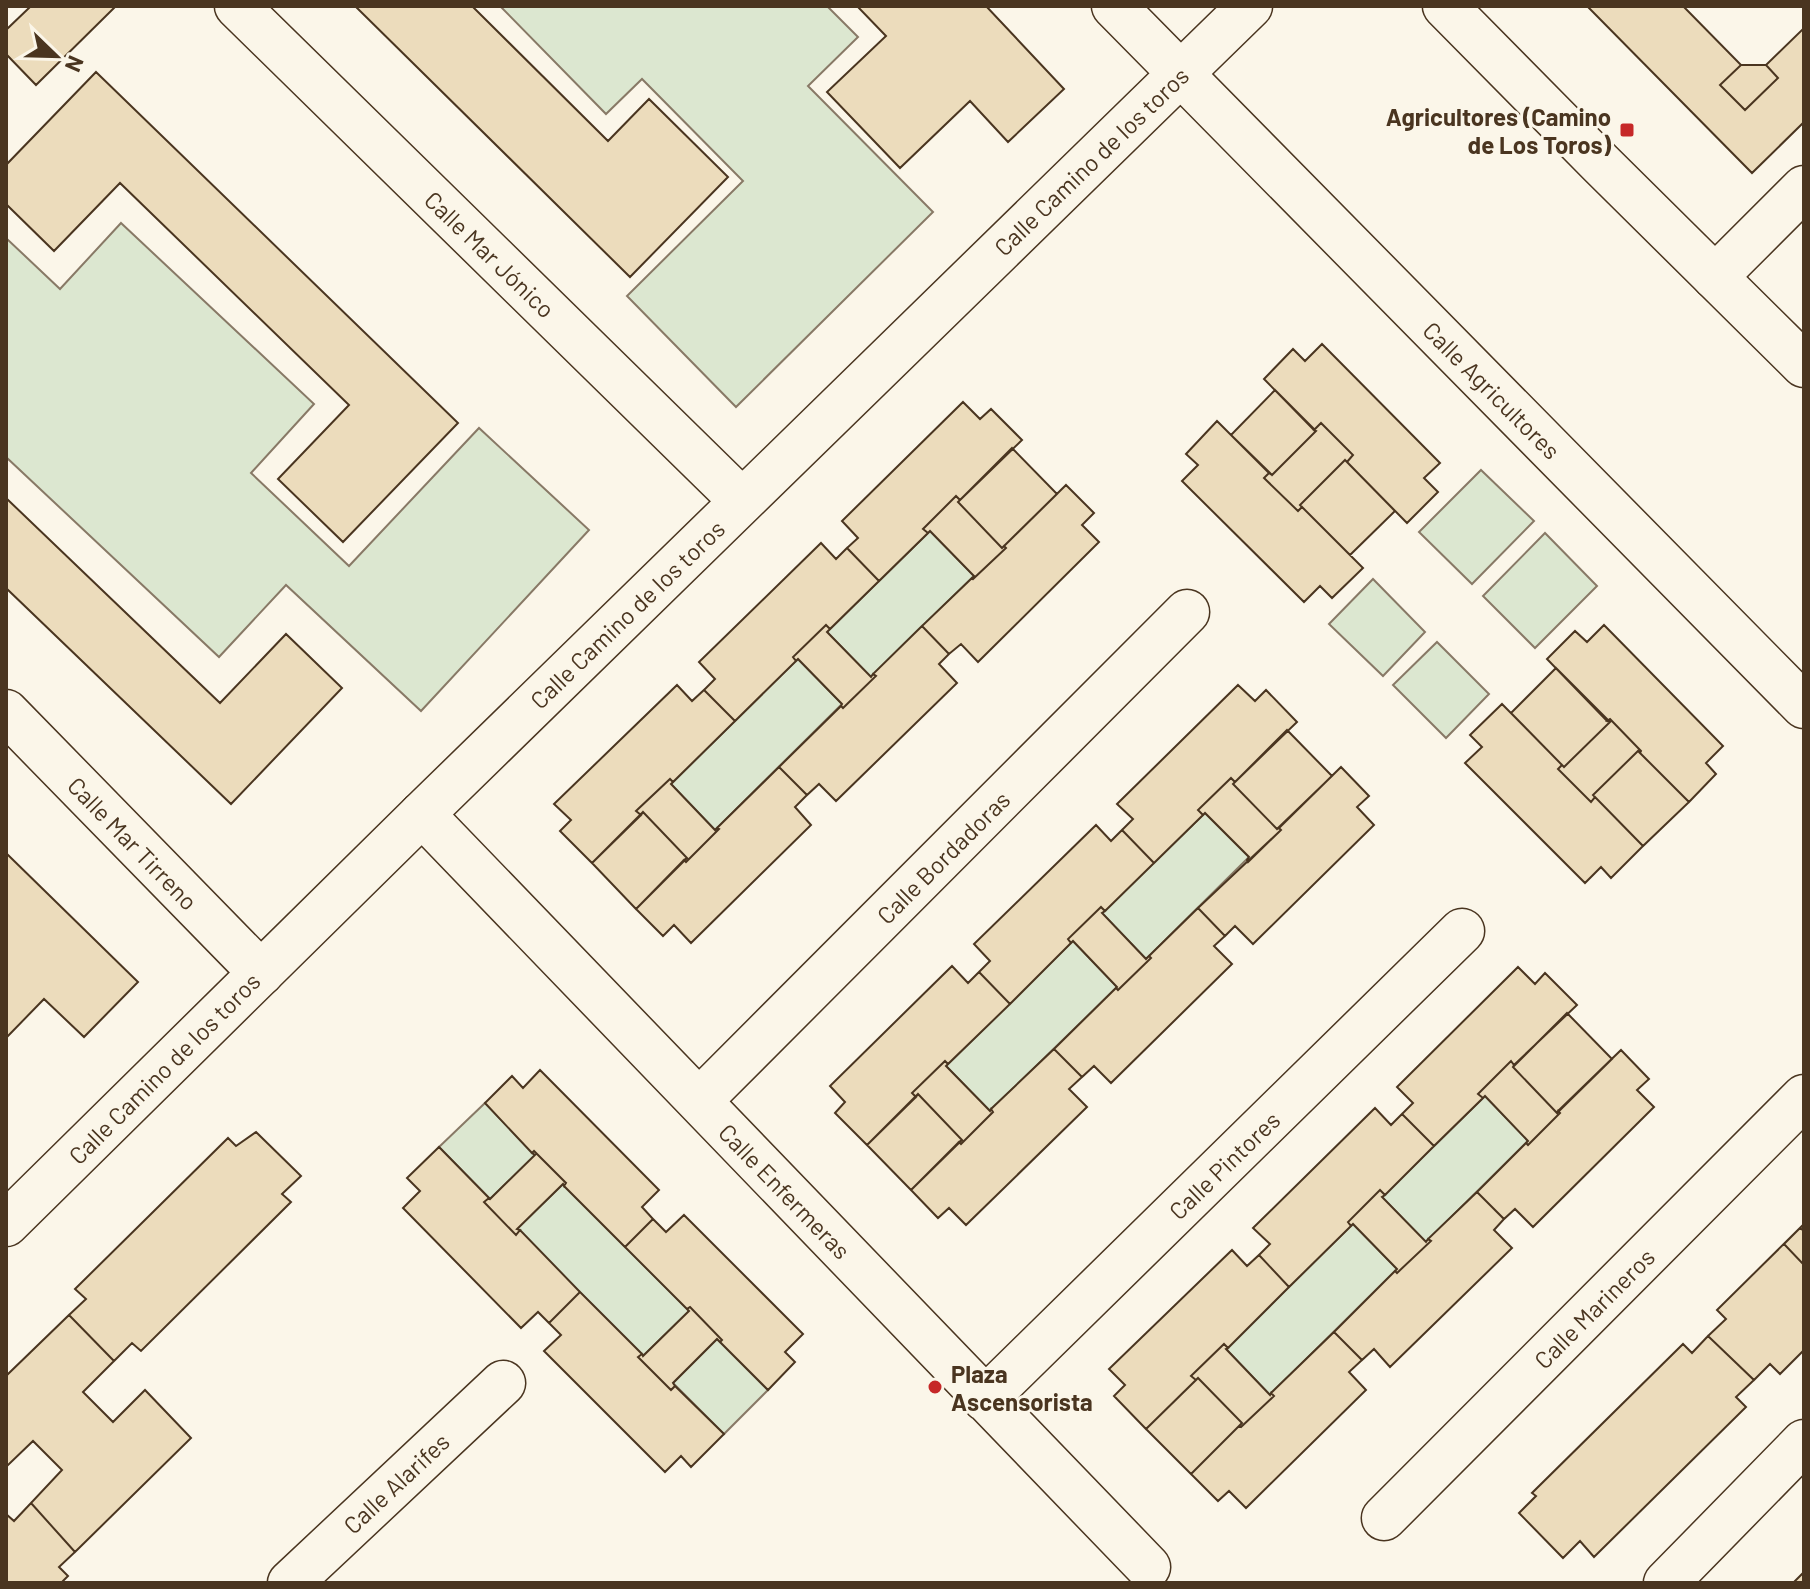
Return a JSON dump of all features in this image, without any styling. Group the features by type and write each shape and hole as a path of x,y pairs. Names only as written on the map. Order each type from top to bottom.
{"street":[{"name":"Calle Mar Jónico","path":"237,6 742,501"},
{"name":"Calle Agricultores","path":"1114,6 1804,706"},
{"name":"Calle Camino de los toros","path":"6,1224 1250,6"},
{"path":"1445,6 1804,365"},
{"path":"1715,277 1804,188"},
{"name":"Calle Bordadoras","path":"699,1101 1187,612"},
{"name":"Calle Mar Tirreno","path":"6,712 261,973"},
{"name":"Calle Enfermeras","path":"422,814 1148,1567"},
{"name":"Calle Pintores","path":"985,1399 1462,931"},
{"name":"Calle Marineros","path":"1384,1518 1804,1097"},
{"name":"Calle Alarifes","path":"290,1583 503,1383"},
{"path":"1666,1583 1804,1442"}],"green space":[{"path":"500,6 827,6 858,37 808,86 933,212 736,407 627,296 743,181 642,79 606,114"},
{"path":"121,223 314,404 251,473 349,566 479,428 589,530 421,711 286,585 219,657 6,457 6,238 60,289"},
{"path":"1481,470 1534,521 1472,584 1419,532"},
{"path":"930,531 974,576 871,677 827,632"},
{"path":"1545,533 1597,586 1535,648 1483,596"},
{"path":"1373,579 1425,632 1383,676 1329,624"},
{"path":"1437,642 1489,694 1446,738 1393,685"},
{"path":"798,659 842,704 715,830 671,784"},
{"path":"1205,813 1249,857 1146,959 1102,913"},
{"path":"1073,941 1117,987 990,1111 946,1066"},
{"path":"1485,1096 1528,1141 1426,1242 1382,1197"},
{"path":"485,1103 535,1155 490,1199 439,1147"},
{"path":"563,1184 689,1311 643,1356 517,1229"},
{"path":"1353,1224 1397,1269 1270,1395 1226,1349"},
{"path":"717,1339 768,1390 724,1434 673,1383"}],"building":[{"path":"31,6 116,6 36,85 6,54 6,30"},
{"path":"355,6 472,6 608,141 649,99 728,177 630,277"},
{"path":"857,6 986,6 1064,89 1008,142 970,101 900,168 827,92 886,36"},
{"path":"1587,6 1683,6 1741,65 1720,85 1745,110 1778,78 1766,65 1804,28 1804,122 1752,173"},
{"path":"1741,65 1766,65 1778,78 1745,110 1720,85"},
{"path":"96,72 458,423 343,542 278,479 349,405 120,183 54,251 6,204 6,165"},
{"path":"1322,344 1440,463 1424,478 1438,492 1407,523 1347,462 1353,455 1321,423 1314,430 1264,379 1293,349 1305,361"},
{"path":"1275,390 1316,431 1272,475 1231,435"},
{"path":"963,402 980,419 991,409 1022,440 960,500 956,496 923,529 928,533 879,581 847,548 858,538 842,521"},
{"path":"1217,421 1269,473 1264,478 1298,511 1302,507 1363,568 1332,598 1320,586 1304,602 1182,481 1198,465 1186,454"},
{"path":"1321,423 1353,455 1300,505 1302,507 1298,511 1264,478 1269,473 1272,475"},
{"path":"1012,448 1057,494 1002,548 958,502"},
{"path":"1345,460 1395,511 1350,555 1300,505"},
{"path":"1066,485 1094,513 1082,525 1099,542 978,662 961,644 949,654 922,626 1006,548 1004,546"},
{"path":"956,496 960,500 958,502 1002,548 1006,548 973,579 974,576 930,531 928,533 923,529"},
{"path":"6,498 220,703 286,634 342,688 231,804 6,588"},
{"path":"821,543 836,559 847,548 879,581 830,629 826,625 793,657 796,661 735,721 704,690 715,679 699,662"},
{"path":"826,625 830,629 827,632 871,677 873,674 876,676 843,708 793,657"},
{"path":"1604,625 1723,746 1706,763 1716,774 1689,802 1610,719 1607,721 1547,659 1575,631 1587,642"},
{"path":"922,626 949,654 939,664 957,683 836,801 819,784 807,795 779,767 876,676 873,674"},
{"path":"1556,668 1610,722 1564,767 1511,713"},
{"path":"677,685 692,701 704,690 735,721 673,782 670,779 636,811 641,815 592,863 560,831 571,820 554,804"},
{"path":"1238,685 1255,701 1266,690 1297,722 1235,782 1231,778 1198,810 1203,815 1154,863 1122,830 1133,819 1117,804"},
{"path":"1502,704 1562,765 1558,769 1591,802 1595,797 1643,846 1611,878 1601,867 1585,883 1465,763 1482,747 1470,735"},
{"path":"1610,719 1641,751 1593,795 1595,797 1591,802 1558,769 1562,765 1564,767"},
{"path":"1287,730 1332,776 1277,829 1233,784"},
{"path":"1638,751 1689,802 1643,846 1593,795"},
{"path":"779,767 807,795 795,807 811,825 691,943 674,925 663,936 636,909"},
{"path":"1341,767 1369,796 1357,807 1374,825 1253,944 1235,926 1225,936 1198,908 1281,830 1279,828"},
{"path":"1231,778 1235,782 1233,784 1281,830 1248,862 1249,857 1205,813 1203,815 1198,810"},
{"path":"670,779 671,784 715,830 719,829 686,862 684,860 687,858 643,812 641,815 636,811"},
{"path":"643,812 687,858 636,909 592,863"},
{"path":"1096,825 1111,841 1122,830 1154,863 1105,911 1101,907 1068,939 1071,943 1010,1004 979,972 990,961 974,944"},
{"path":"6,853 138,982 84,1037 44,999 6,1038"},
{"path":"1101,907 1105,911 1102,913 1146,959 1151,958 1118,990 1068,939"},
{"path":"1198,908 1225,936 1214,946 1232,964 1111,1083 1094,1066 1082,1077 1054,1049 1151,958 1149,956"},
{"path":"952,966 968,983 979,972 1010,1004 948,1064 945,1061 912,1093 916,1097 867,1145 835,1113 845,1102 830,1086"},
{"path":"1518,967 1535,984 1545,973 1577,1005 1514,1065 1511,1061 1478,1094 1483,1098 1434,1146 1402,1114 1413,1103 1397,1087"},
{"path":"1567,1013 1612,1059 1557,1113 1513,1067"},
{"path":"1054,1049 1082,1077 1069,1089 1087,1107 966,1225 949,1208 938,1218 911,1190"},
{"path":"1621,1050 1649,1079 1637,1090 1654,1107 1533,1227 1515,1209 1504,1219 1477,1192"},
{"path":"945,1061 946,1066 993,1112 961,1144 959,1142 962,1140 918,1094 916,1097 912,1093"},
{"path":"1511,1061 1513,1067 1560,1113 1528,1145 1528,1141 1485,1096 1483,1098 1478,1094"},
{"path":"540,1070 659,1190 642,1207 653,1219 625,1247 485,1103 512,1076 523,1088"},
{"path":"918,1094 962,1140 911,1190 867,1145"},
{"path":"1375,1108 1391,1125 1402,1114 1434,1146 1385,1195 1380,1190 1348,1222 1351,1226 1289,1287 1259,1255 1270,1244 1253,1228"},
{"path":"256,1132 301,1176 282,1194 291,1202 141,1351 132,1343 114,1361 69,1315 86,1299 75,1289 228,1138 236,1146"},
{"path":"439,1147 489,1198 484,1202 516,1235 520,1230 580,1292 549,1323 538,1312 521,1328 403,1208 420,1191 407,1178"},
{"path":"534,1151 566,1183 517,1229 520,1230 516,1235 484,1202 535,1155 532,1153"},
{"path":"1380,1190 1385,1195 1382,1197 1426,1242 1428,1239 1431,1241 1397,1273 1397,1269 1348,1222"},
{"path":"1477,1192 1504,1219 1494,1230 1512,1248 1390,1367 1374,1349 1362,1360 1334,1332 1395,1271 1397,1273 1431,1241 1428,1239"},
{"path":"684,1215 803,1334 785,1352 795,1362 768,1390 690,1307 687,1309 625,1247 653,1219 666,1232"},
{"path":"1804,1224 1804,1350 1780,1374 1770,1364 1754,1380 1708,1336 1726,1319 1717,1310"},
{"path":"1800,1228 1804,1231 1804,1265 1784,1244"},
{"path":"1232,1250 1247,1266 1259,1255 1289,1287 1228,1348 1224,1344 1191,1376 1196,1380 1146,1429 1114,1396 1125,1385 1109,1369"},
{"path":"580,1292 642,1354 638,1357 671,1390 675,1386 724,1434 691,1467 681,1456 665,1472 544,1351 561,1335 549,1323"},
{"path":"690,1307 722,1340 717,1339 673,1383 675,1386 671,1390 638,1357 643,1356"},
{"path":"69,1315 114,1361 83,1392 113,1422 145,1390 191,1438 75,1552 31,1503 62,1470 33,1441 6,1467 6,1376"},
{"path":"1334,1332 1362,1360 1349,1372 1366,1390 1246,1508 1229,1491 1218,1501 1191,1474 1274,1396 1271,1393"},
{"path":"1708,1336 1754,1380 1736,1397 1746,1407 1594,1557 1580,1541 1563,1558 1519,1513 1536,1496 1532,1493 1683,1344 1692,1353"},
{"path":"1224,1344 1274,1396 1241,1427 1242,1423 1198,1378 1196,1380 1191,1376"},
{"path":"1198,1378 1242,1423 1191,1474 1146,1429"},
{"path":"31,1503 75,1552 59,1567 68,1576 61,1583 6,1583 6,1514 14,1521"},
{"path":"1804,1572 1804,1583 1793,1583"}],"place":[{"name":"Agricultores (Camino de Los Toros)","path":"1627,130"},
{"name":"Plaza Ascensorista","path":"935,1387"}]}
